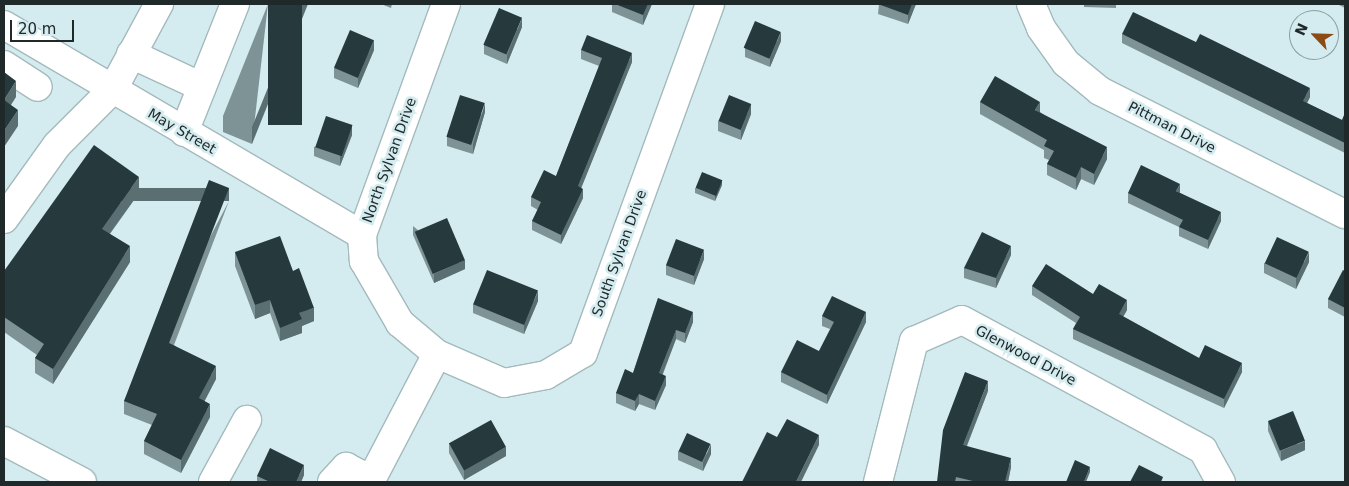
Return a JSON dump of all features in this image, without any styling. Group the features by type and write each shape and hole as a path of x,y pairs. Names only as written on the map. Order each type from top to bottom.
{"street":[{"path":"4,218 57,145 113,89 159,4"},
{"path":"184,132 235,4"},
{"name":"North Sylvan Drive","path":"437,354 400,323 380,292 364,261 362,235 446,4"},
{"name":"South Sylvan Drive","path":"437,354 504,383 546,375 583,353 710,4"},
{"name":"Pittman Drive","path":"1031,4 1041,28 1066,63 1100,91 1345,214"},
{"name":"May Street","path":"4,25 362,235"},
{"path":"131,54 202,87"},
{"path":"4,65 38,87"},
{"name":"Glenwood Drive","path":"878,482 914,341 962,320 1203,450 1221,482"},
{"path":"332,482 346,467 371,481 437,354"},
{"path":"220,480 247,420"},
{"path":"4,441 55,476 82,482"}],"building":[{"path":"268,4 302,4 302,125 268,125"},
{"path":"615,4 648,4 643,15"},
{"path":"878,4 912,4 908,15"},
{"path":"499,8 522,18 506,55 483,45"},
{"path":"1133,12 1196,42 1200,34 1310,88 1303,101 1342,120 1345,113 1345,143 1122,34"},
{"path":"755,21 781,32 769,59 744,48"},
{"path":"350,30 374,40 358,78 334,68"},
{"path":"587,35 632,53 578,186 583,189 561,235 532,221 541,202 531,197 544,170 556,176 602,58 581,50"},
{"path":"4,72 16,81 4,100"},
{"path":"995,76 1040,102 1035,110 1107,147 1094,174 1081,167 1076,178 1047,164 1054,151 1044,146 1047,140 980,102"},
{"path":"460,95 485,103 471,145 446,137"},
{"path":"729,95 751,104 741,130 719,121"},
{"path":"4,100 18,110 4,131"},
{"path":"326,116 352,125 342,156 315,147"},
{"path":"94,145 139,177 102,229 130,246 53,369 35,358 44,344 4,317 4,271"},
{"path":"1141,165 1180,184 1176,191 1221,212 1208,240 1179,227 1183,220 1128,193"},
{"path":"702,172 722,180 716,196 696,188"},
{"path":"209,180 229,188 169,343 216,366 199,398 210,404 181,460 144,441 157,414 124,401"},
{"path":"447,218 465,260 433,274 415,232"},
{"path":"982,232 1011,246 996,278 964,268"},
{"path":"280,236 293,271 299,268 314,308 299,313 302,319 280,328 270,300 255,305 235,252"},
{"path":"1277,237 1309,252 1296,278 1265,263"},
{"path":"676,239 704,250 694,276 666,265"},
{"path":"1046,264 1093,294 1099,284 1127,300 1119,314 1199,358 1205,345 1242,363 1224,399 1073,329 1080,317 1032,286"},
{"path":"487,270 538,291 524,325 473,304"},
{"path":"1343,270 1345,271 1345,308 1328,299"},
{"path":"832,296 866,312 827,395 781,372 797,340 819,351 834,322 822,316"},
{"path":"658,298 693,312 685,333 676,330 659,373 666,376 655,401 639,394 635,401 616,393 625,369 633,373"},
{"path":"965,372 988,381 963,445 1011,458 1005,482 977,482 956,477 955,482 937,482 943,430"},
{"path":"1293,411 1305,441 1280,451 1268,421"},
{"path":"787,419 819,435 796,482 742,482 767,432 777,437"},
{"path":"491,420 506,447 464,470 449,443"},
{"path":"687,433 711,444 702,462 679,451"},
{"path":"270,448 304,465 296,482 270,482 257,476"},
{"path":"1075,460 1090,467 1084,482 1066,482"},
{"path":"1139,465 1163,477 1161,482 1130,482"}]}
